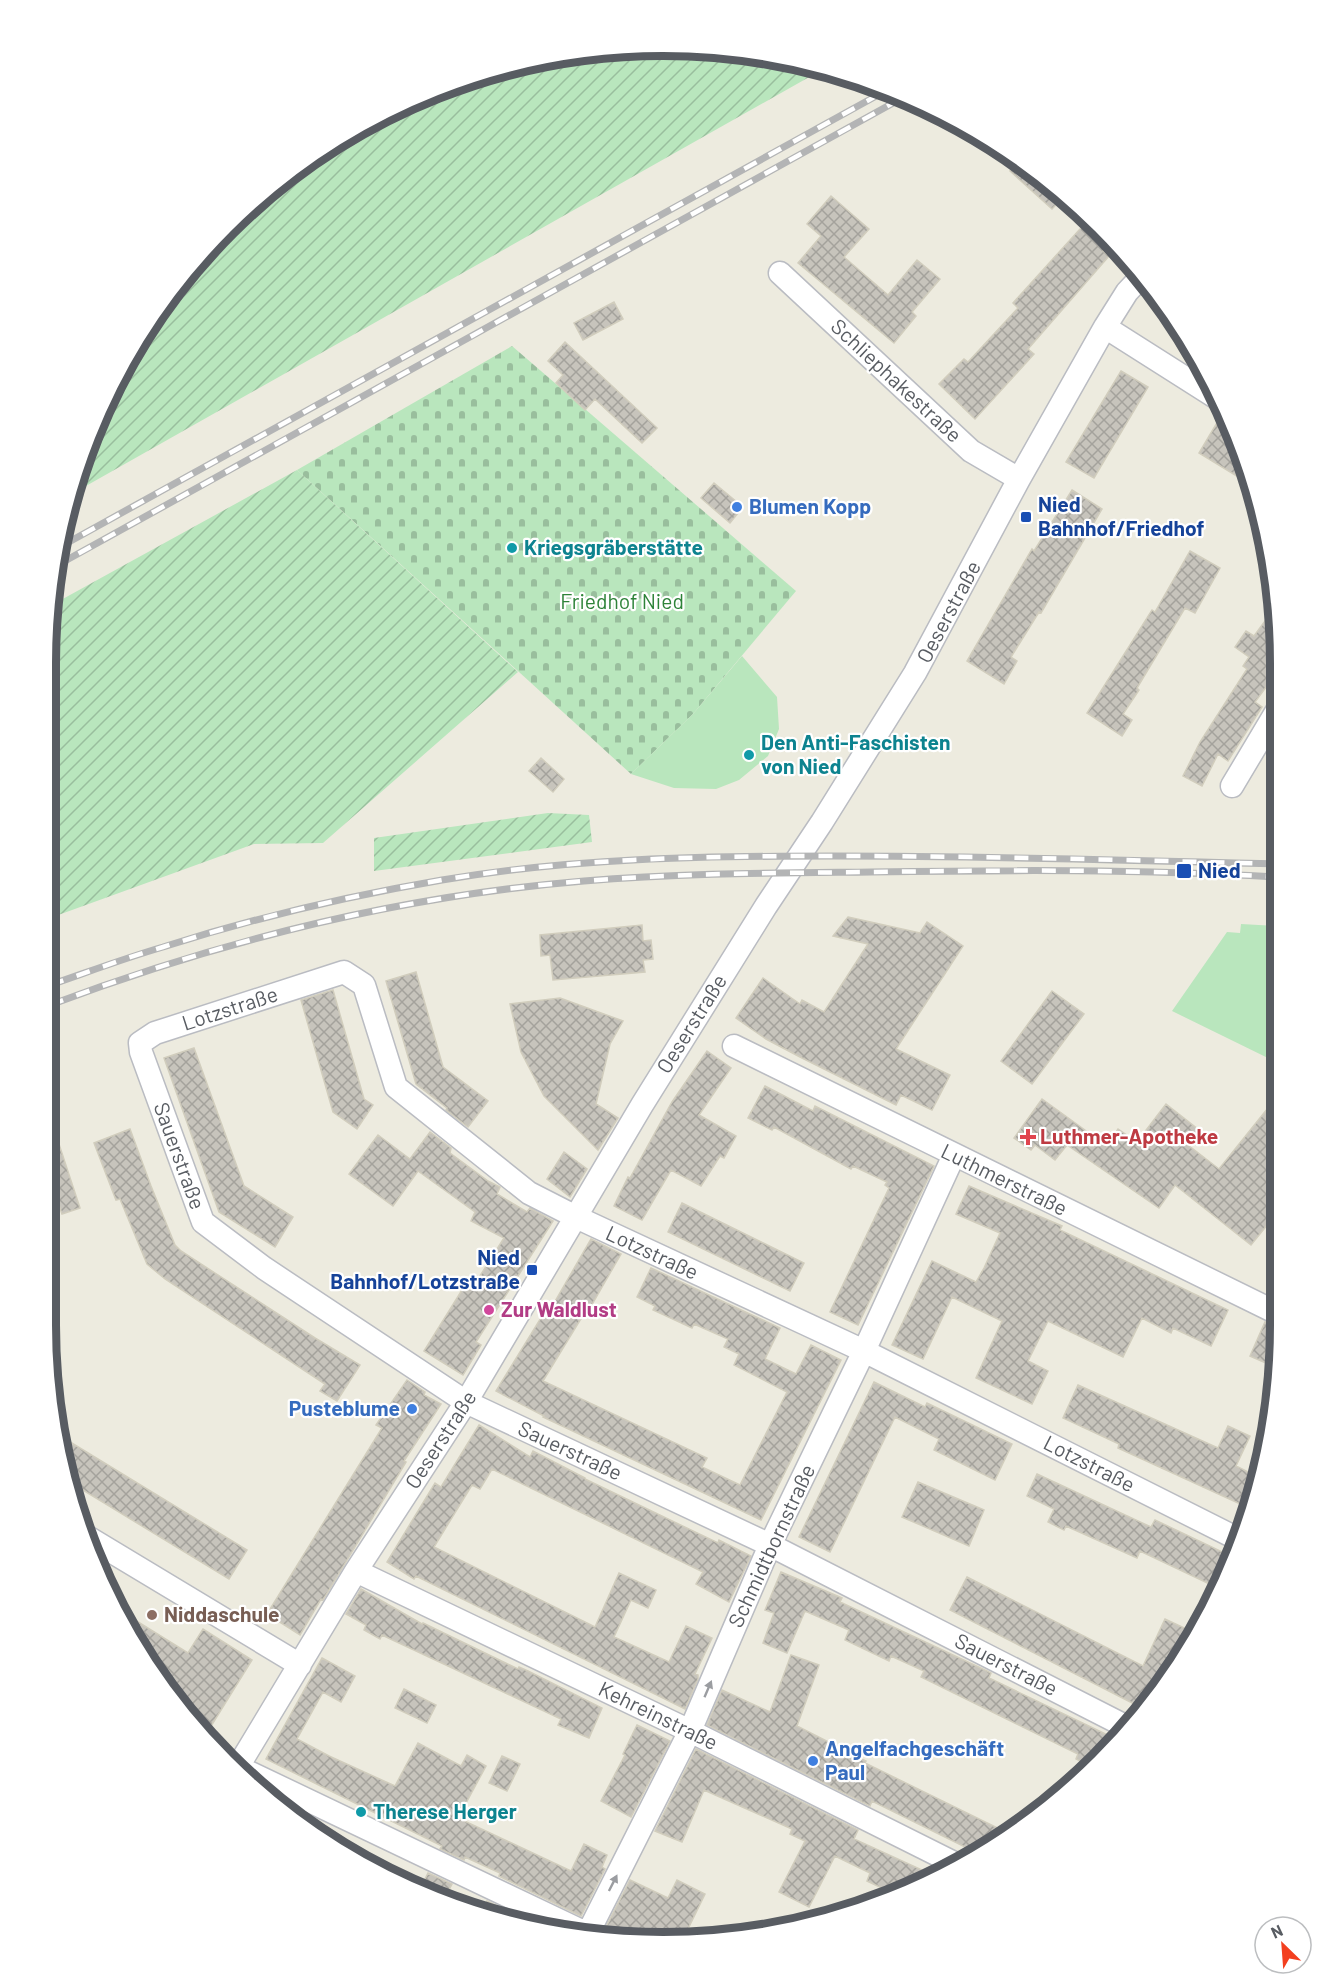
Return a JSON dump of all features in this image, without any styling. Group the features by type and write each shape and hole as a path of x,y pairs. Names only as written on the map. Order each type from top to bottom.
{"street":[{"name":"Schliephakestraße","path":"780,273 971,451 1019,479"},
{"name":"Oeserstraße","path":"241,1762 356,1571 466,1402 642,1105 915,674 1019,479 1105,327 1136,283"},
{"path":"1105,327 1205,391"},
{"path":"1232,786 1270,722"},
{"name":"Lotzstraße","path":"140,1043 154,1033 344,972 364,985 396,1087 529,1193 576,1218 864,1351 1231,1536"},
{"name":"Sauerstraße","path":"140,1043 141,1052 203,1222 264,1268 466,1402 770,1545 1120,1724"},
{"name":"Luthmerstraße","path":"734,1046 1270,1310"},
{"name":"Schmidtbornstraße","path":"593,1927 690,1731 770,1545 864,1351 954,1155"},
{"path":"97,1543 300,1665"},
{"name":"Kehreinstraße","path":"356,1571 690,1731 948,1860"},
{"path":"262,1781 564,1923"}],"green space":[{"path":"623,57 702,57 781,67 811,76 81,489 102,430 118,394 158,325 181,293 233,233 262,206 325,158 359,137 394,118 467,88 505,76 583,61"},
{"name":"Friedhof Nied","path":"512,346 796,591 693,714 631,774 297,470"},
{"path":"297,470 518,672 323,843 254,844 56,916 56,662 59,601"},
{"path":"742,656 777,697 779,729 768,756 739,780 716,789 674,788 631,774 693,714"},
{"path":"548,813 589,815 592,842 374,871 374,838"},
{"path":"1241,924 1270,926 1270,1059 1172,1011 1227,932 1240,933"}],"building":[{"path":"1013,167 1058,202 1052,209 1010,171"},
{"path":"831,196 869,229 844,257 888,295 917,260 940,279 912,312 916,316 894,343 798,263 821,236 807,224"},
{"path":"1083,225 1106,248 1103,251 1109,256 1028,349 1034,354 975,419 939,384 964,359 968,362 1018,308 1013,303"},
{"path":"614,302 623,319 583,340 574,323"},
{"path":"565,342 657,428 642,443 595,399 585,410 556,383 563,375 548,361"},
{"path":"1121,371 1148,387 1094,478 1066,462"},
{"path":"1218,421 1241,478 1199,453"},
{"path":"714,483 743,507 730,523 701,498"},
{"path":"1072,490 1102,509 1041,613 1039,612 1011,657 1017,661 1004,684 967,661 1032,549 1034,551"},
{"path":"1190,551 1220,568 1195,613 1185,608 1137,688 1139,690 1123,714 1132,720 1122,736 1087,713 1152,610 1155,612"},
{"path":"1267,618 1270,682 1255,702 1262,707 1228,761 1218,754 1202,786 1183,776 1200,742 1247,669 1243,666 1249,657 1235,647 1246,631 1254,636"},
{"path":"541,758 564,779 553,792 529,771"},
{"path":"848,917 920,933 927,922 963,946 896,1049 950,1075 932,1110 901,1095 896,1105 766,1039 736,1018 763,978 800,1004 802,1000 824,1012 868,944 833,936"},
{"path":"642,925 643,941 651,940 653,959 643,960 645,972 553,980 550,955 541,956 540,935"},
{"path":"416,972 443,1067 488,1101 468,1127 416,1084 386,981"},
{"path":"333,990 364,1099 373,1105 357,1129 333,1112 301,1000"},
{"path":"1052,991 1084,1014 1032,1084 1001,1061"},
{"path":"560,998 623,1021 610,1044 596,1104 618,1118 598,1150 544,1096 521,1052 510,1004"},
{"path":"194,1048 244,1186 293,1217 275,1247 219,1212 164,1058"},
{"path":"707,1051 731,1068 699,1115 736,1136 724,1158 720,1156 701,1186 671,1170 642,1220 614,1206 628,1177 630,1178 672,1102"},
{"path":"765,1086 813,1111 815,1106 934,1166 858,1325 830,1312 889,1188 885,1185 887,1182 853,1166 851,1169 774,1127 772,1130 748,1118"},
{"path":"1042,1099 1107,1146 1118,1129 1137,1142 1166,1104 1199,1130 1188,1145 1219,1169 1270,1105 1270,1221 1251,1245 1175,1185 1159,1208 1067,1145 1055,1160 1035,1145 1031,1150 1014,1138"},
{"path":"130,1129 175,1245 315,1338 360,1365 337,1401 320,1391 325,1384 165,1279 147,1264 120,1199 116,1200 94,1143"},
{"path":"430,1132 451,1148 450,1153 500,1187 497,1194 527,1212 530,1208 553,1221 476,1342 481,1345 463,1375 424,1351 472,1274 478,1279 504,1238 471,1221 475,1212 418,1171 393,1206 349,1174 378,1135 410,1159"},
{"path":"56,1135 80,1208 62,1214 56,1197"},
{"path":"564,1152 587,1169 570,1197 547,1179"},
{"path":"969,1186 1062,1226 1060,1230 1228,1310 1211,1346 1173,1328 1171,1333 1142,1318 1123,1357 1048,1321 1028,1361 1048,1371 1032,1404 976,1378 1002,1321 952,1297 923,1359 892,1345 932,1261 976,1282 984,1268 1000,1233 956,1214"},
{"path":"682,1203 804,1263 790,1291 668,1232"},
{"path":"591,1239 621,1254 590,1308 588,1307 543,1381 707,1458 702,1467 740,1485 787,1392 734,1365 739,1354 724,1347 728,1339 694,1324 692,1328 653,1310 655,1306 637,1297 651,1268 780,1328 765,1359 796,1374 811,1345 841,1360 761,1520 543,1417 496,1391 547,1308 550,1310"},
{"path":"1265,1322 1270,1324 1268,1364 1250,1356"},
{"path":"407,1380 425,1392 424,1395 441,1404 404,1461 406,1462 300,1635 267,1614 382,1428 376,1425"},
{"path":"874,1382 925,1407 927,1403 1012,1444 995,1480 934,1450 939,1439 895,1417 830,1552 799,1537"},
{"path":"1078,1385 1218,1448 1228,1426 1250,1436 1236,1466 1251,1473 1242,1505 1118,1448 1119,1444 1063,1418"},
{"path":"479,1425 530,1457 533,1451 585,1479 718,1543 719,1540 751,1556 729,1602 696,1584 703,1572 492,1469 480,1489 472,1485 434,1547 595,1627 619,1573 656,1590 648,1608 631,1600 614,1637 669,1662 686,1626 712,1638 695,1674 698,1675 698,1679 685,1709 416,1576 414,1579 387,1562 435,1483 441,1487"},
{"path":"67,1440 247,1550 229,1579 78,1487"},
{"path":"1037,1474 1151,1527 1155,1520 1225,1553 1211,1585 1140,1551 1137,1558 1066,1526 1064,1530 1048,1522 1054,1509 1027,1496"},
{"path":"918,1482 984,1510 969,1546 902,1517"},
{"path":"781,1572 842,1598 840,1602 987,1671 991,1673 989,1678 1109,1736 1083,1762 1076,1759 1078,1754 921,1677 924,1671 891,1656 889,1661 845,1640 849,1630 805,1611 787,1653 763,1643 774,1613 765,1610"},
{"path":"967,1577 1143,1666 1165,1619 1187,1629 1167,1662 1135,1705 950,1610"},
{"path":"361,1589 422,1624 518,1669 519,1667 528,1671 602,1708 589,1738 558,1725 561,1719 382,1635 380,1639 364,1630 366,1625 346,1614"},
{"path":"132,1618 188,1653 203,1629 252,1660 209,1729 158,1662"},
{"path":"791,1655 819,1665 797,1726 866,1761 865,1763 1000,1829 968,1849 872,1801 870,1806 707,1725 722,1690 770,1712"},
{"path":"322,1658 355,1676 341,1702 323,1692 297,1739 395,1786 418,1743 461,1766 467,1755 486,1766 458,1818 571,1871 584,1844 607,1855 602,1867 605,1869 581,1916 499,1876 500,1873 465,1857 464,1860 440,1849 442,1846 266,1759"},
{"path":"404,1689 436,1705 427,1723 395,1708"},
{"path":"637,1725 670,1741 631,1817 601,1801 625,1755 623,1754"},
{"path":"696,1749 858,1830 854,1839 925,1872 881,1890 882,1888 867,1881 870,1873 835,1856 809,1907 779,1892 805,1841 790,1834 792,1829 704,1790 682,1842 655,1831"},
{"path":"502,1756 520,1764 507,1791 489,1783"},
{"path":"428,1873 452,1884 448,1892 423,1882"},
{"path":"630,1880 668,1898 677,1880 705,1894 687,1931 662,1932 605,1928"},
{"path":"487,1901 510,1912 505,1911 485,1905"}],"railway":[{"path":"67,543 877,95"},
{"path":"64,561 895,102"},
{"path":"56,983 197,936 301,909 442,880 539,867 638,860 785,856 1000,857 1270,864"},
{"path":"56,1003 180,960 313,924 380,910 516,888 620,878 764,873 1074,871 1270,877"}],"place":[{"name":"Blumen Kopp","path":"737,507"},
{"name":"Nied Bahnhof/Friedhof","path":"1026,517"},
{"name":"Kriegsgräberstätte","path":"512,548"},
{"name":"Den Anti-Faschisten von Nied","path":"749,755"},
{"name":"Nied","path":"1184,871"},
{"name":"Luthmer-Apotheke","path":"1028,1137"},
{"name":"Nied Bahnhof/Lotzstraße","path":"532,1270"},
{"name":"Zur Waldlust","path":"489,1310"},
{"name":"Pusteblume","path":"412,1409"},
{"name":"Niddaschule","path":"152,1615"},
{"name":"Angelfachgeschäft Paul","path":"813,1761"},
{"name":"Therese Herger","path":"361,1812"}]}
